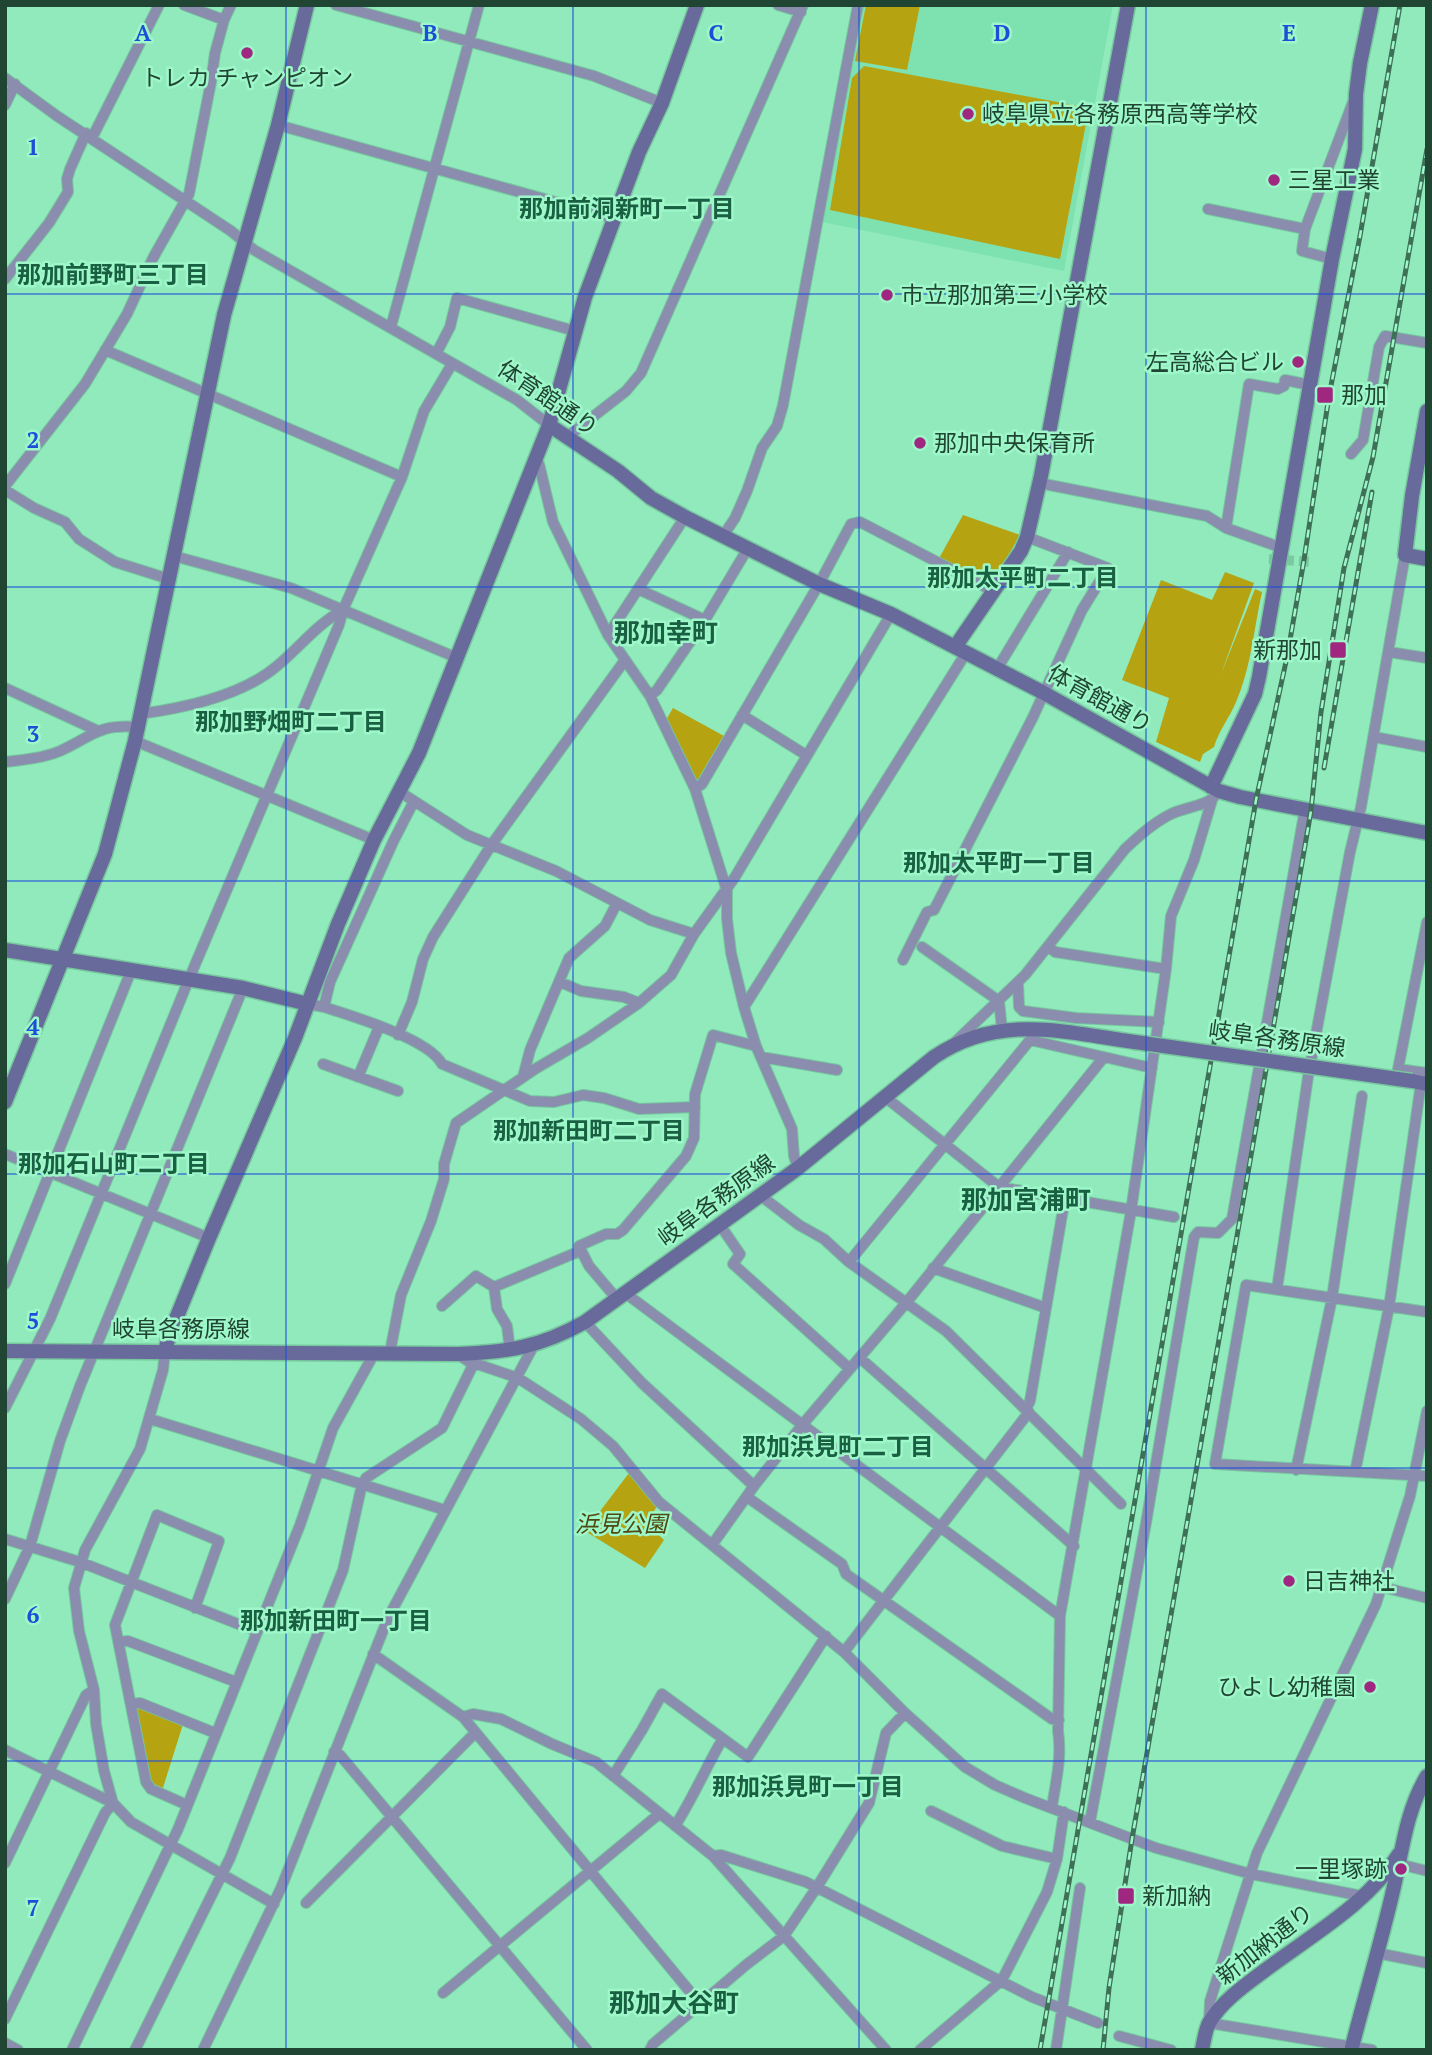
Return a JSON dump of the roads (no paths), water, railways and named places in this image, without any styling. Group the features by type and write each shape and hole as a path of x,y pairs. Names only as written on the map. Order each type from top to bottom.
{"street":[{"path":"5,279 25,256 68,192 67,179 70,169 159,5"},
{"path":"184,5 224,20"},
{"path":"169,579 115,562 79,539 65,522 34,508 7,482 85,384 127,314 153,258 186,201 215,53 231,5"},
{"path":"5,1102 104,854 138,727 224,315 278,125 307,5"},
{"path":"336,5 594,76 662,103"},
{"path":"5,78 254,250 389,327 479,5"},
{"path":"113,1803 104,1772 96,1724 94,1690 79,1630 74,1588 80,1562 140,1449 163,1370 165,1351 209,1238 296,1038 374,840 419,753 455,657 550,425 575,331 613,218 662,103 697,5"},
{"path":"566,438 626,390 641,373 802,9 778,5"},
{"path":"390,1352 401,1296 444,1179 444,1164 456,1123 639,1003 671,975 694,934 727,891 891,614 819,584 723,536 735,518 762,448 777,426 783,405 858,5"},
{"path":"744,1007 1027,537 1040,483 1128,5"},
{"path":"1052,1807 1059,1766 1060,1616 1131,1211 1166,969 1171,916 1194,860 1214,793 1255,694 1332,258 1355,149 1356,94 1372,5"},
{"path":"5,104 15,84"},
{"path":"1332,258 1303,251 1305,229 1356,94"},
{"path":"278,125 613,218"},
{"path":"1208,209 1305,229"},
{"path":"436,354 450,327 457,298 575,331"},
{"name":"体育館通り","path":"389,327 517,400 566,438 618,471 651,498 723,536"},
{"path":"1351,454 1363,440 1379,347 1385,336 1427,343"},
{"path":"105,350 402,477"},
{"path":"5,1408 35,1351 102,1192 188,979 343,610 402,477 424,411 452,363"},
{"path":"1226,528 1249,384 1278,389 1284,386 1285,380 1310,385"},
{"path":"1277,1290 1308,1077 1374,737 1422,459 1427,411"},
{"path":"535,460 539,464 553,522 608,635 650,696 695,789 727,891 731,953 744,1007 756,1046 792,1129 794,1156 798,1168"},
{"path":"1040,483 1207,516 1226,528 1282,548"},
{"path":"608,635 685,517"},
{"path":"695,789 702,783 819,584 851,524 860,522 993,591"},
{"path":"903,960 927,912 934,910 1033,717 1042,692 1082,610 1108,568 1027,537"},
{"path":"650,696 657,690 705,620 748,548"},
{"path":"997,669 1068,552"},
{"path":"1405,555 1427,559"},
{"path":"174,556 291,588 455,657"},
{"path":"638,589 705,620"},
{"path":"138,727 245,686 275,668 328,618 343,610"},
{"name":"体育館通り","path":"891,614 1042,692 1214,793 1427,833"},
{"path":"1389,652 1427,658"},
{"path":"398,1035 433,937 492,844 625,660"},
{"path":"5,688 96,730"},
{"path":"742,715 806,755"},
{"path":"5,762 32,759 59,751 96,730 138,727 267,794 374,840"},
{"path":"1374,737 1427,747"},
{"path":"400,792 467,835 556,871 650,920 694,934"},
{"path":"952,1045 1018,982 1125,849 1169,815 1214,793"},
{"path":"324,1007 330,982 393,842 414,802"},
{"path":"1090,1822 1146,1523 1194,1237 1198,1232 1218,1233 1232,1219 1305,809"},
{"path":"523,1078 530,1050 569,958 605,926 617,902"},
{"path":"1355,1472 1389,1307 1422,1080 1398,1069 1427,922"},
{"path":"1048,946 1055,952 1166,969"},
{"path":"922,947 999,1001 1002,1029"},
{"path":"5,950 243,988 324,1007 428,1048 438,1056 442,1064 503,1091 542,1103 583,1095 604,1098 639,1109 695,1107"},
{"path":"5,1284 131,971"},
{"path":"560,982 581,991 624,997 639,1003"},
{"path":"1018,982 1019,1007 1023,1012 1158,1022"},
{"path":"5,1599 30,1546 60,1441 80,1386 243,988"},
{"path":"358,1077 379,1027"},
{"name":"岐阜各務原線","path":"5,1351 458,1354 510,1350 534,1345 557,1337 585,1322 761,1196 952,1045 1002,1029 1044,1029 1422,1080"},
{"path":"756,1046 713,1035 699,1080 694,1138 685,1156 623,1230 579,1246 580,1251 589,1266 621,1296 803,1424 1060,1616"},
{"path":"849,1262 1030,1040 1152,1068"},
{"path":"761,1057 837,1070"},
{"path":"712,1545 803,1424 906,1303 1104,1057"},
{"path":"323,1064 398,1091"},
{"path":"1296,1470 1332,1298 1362,1096"},
{"path":"885,1097 999,1187 1174,1217"},
{"path":"5,1154 209,1238"},
{"path":"761,1196 799,1225 824,1239 849,1262 946,1331 1121,1504"},
{"path":"844,1651 1028,1410 1065,1198"},
{"path":"720,1225 740,1254 733,1264 850,1369"},
{"path":"494,1287 580,1251"},
{"path":"933,1268 1046,1308"},
{"path":"442,1306 476,1276 494,1287"},
{"path":"1427,1312 1246,1285 1215,1464 1427,1476"},
{"path":"494,1287 497,1309 507,1326 510,1350"},
{"path":"585,1322 642,1383 754,1486"},
{"path":"203,2050 274,1904 388,1618 534,1345"},
{"path":"72,2050 171,1844 300,1525 333,1428 374,1352"},
{"path":"458,1354 474,1363 518,1378 581,1419 613,1446 659,1502 844,1651 905,1713 965,1767 995,1785 1139,1842 1251,1874 1363,1896"},
{"path":"860,1357 1073,1546"},
{"path":"135,2050 230,1858 343,1570 362,1484 366,1478 442,1428 474,1363"},
{"path":"1372,2050 1209,2024 1210,2001 1258,1853 1350,1662 1382,1587 1410,1496 1427,1411"},
{"path":"150,1419 445,1510"},
{"path":"747,1497 842,1564 846,1573 1052,1719 1059,1720"},
{"path":"187,1805 151,1789 146,1782 115,1625 157,1515 219,1541 195,1608"},
{"path":"5,1539 80,1562 257,1631"},
{"path":"1382,1587 1427,1598"},
{"path":"613,1776 662,1694 748,1757 826,1636"},
{"path":"119,1642 128,1641 236,1682"},
{"path":"373,1654 463,1717 701,2005"},
{"path":"5,1863 86,1695 94,1690"},
{"path":"131,1704 140,1703 215,1733"},
{"path":"463,1717 473,1713 501,1719 596,1762 713,1856 886,2050"},
{"path":"650,2050 653,2044 784,1936 869,1803 886,1733 905,1713"},
{"path":"306,1903 475,1733"},
{"path":"675,1826 698,1790 702,1775 722,1740"},
{"path":"5,1750 113,1803 131,1822 274,1904"},
{"path":"334,1752 340,1755 393,1816 587,2050"},
{"path":"1352,2047 1411,1809 1427,1776"},
{"path":"5,2019 105,1813 113,1803"},
{"path":"931,1811 1002,1846 1057,1859"},
{"path":"920,2050 1002,1980 1047,1892 1057,1859 1064,1812"},
{"path":"443,1993 659,1814"},
{"path":"713,1856 721,1855 817,1887 1040,2001 1098,2023"},
{"path":"1399,1859 1427,1871"},
{"name":"新加納通り","path":"1202,2050 1209,2024 1223,2005 1250,1981 1363,1896 1399,1859"},
{"path":"1056,2050 1080,1888"},
{"path":"1377,1952 1427,1963"},
{"path":"1119,2036 1171,2050"},
{"path":"5,2043 18,2050"}],"tunnel":[{"path":"1269,559 1313,562"}],"railway":[{"path":"1040,2050 1256,800 1287,657 1329,396 1400,5"},
{"path":"1103,2050 1109,1988 1132,1839 1311,811 1321,712 1344,568 1373,457 1427,149"},
{"path":"1324,768 1372,492"}],"place":[{"name":"トレカ チャンピオン","path":"247,53"},
{"name":"岐阜県立各務原西高等学校","path":"968,114"},
{"name":"三星工業","path":"1274,180"},
{"name":"市立那加第三小学校","path":"887,295"},
{"name":"左高総合ビル","path":"1298,362"},
{"name":"那加","path":"1325,395"},
{"name":"那加中央保育所","path":"920,443"},
{"name":"新那加","path":"1338,650"},
{"name":"日吉神社","path":"1289,1581"},
{"name":"ひよし幼稚園","path":"1370,1687"},
{"name":"一里塚跡","path":"1401,1869"},
{"name":"新加納","path":"1126,1896"}],"district":[{"name":"那加前洞新町一丁目","path":"627,209"},
{"name":"那加前野町三丁目","path":"113,275"},
{"name":"那加太平町二丁目","path":"1023,578"},
{"name":"那加幸町","path":"666,633"},
{"name":"那加野畑町二丁目","path":"291,722"},
{"name":"那加太平町一丁目","path":"999,863"},
{"name":"那加新田町二丁目","path":"589,1131"},
{"name":"那加石山町二丁目","path":"114,1164"},
{"name":"那加宮浦町","path":"1026,1200"},
{"name":"那加浜見町二丁目","path":"838,1447"},
{"name":"那加新田町一丁目","path":"336,1621"},
{"name":"那加浜見町一丁目","path":"808,1787"},
{"name":"那加大谷町","path":"674,2003"}],"park label":[{"name":"浜見公園","path":"621,1524"}]}
